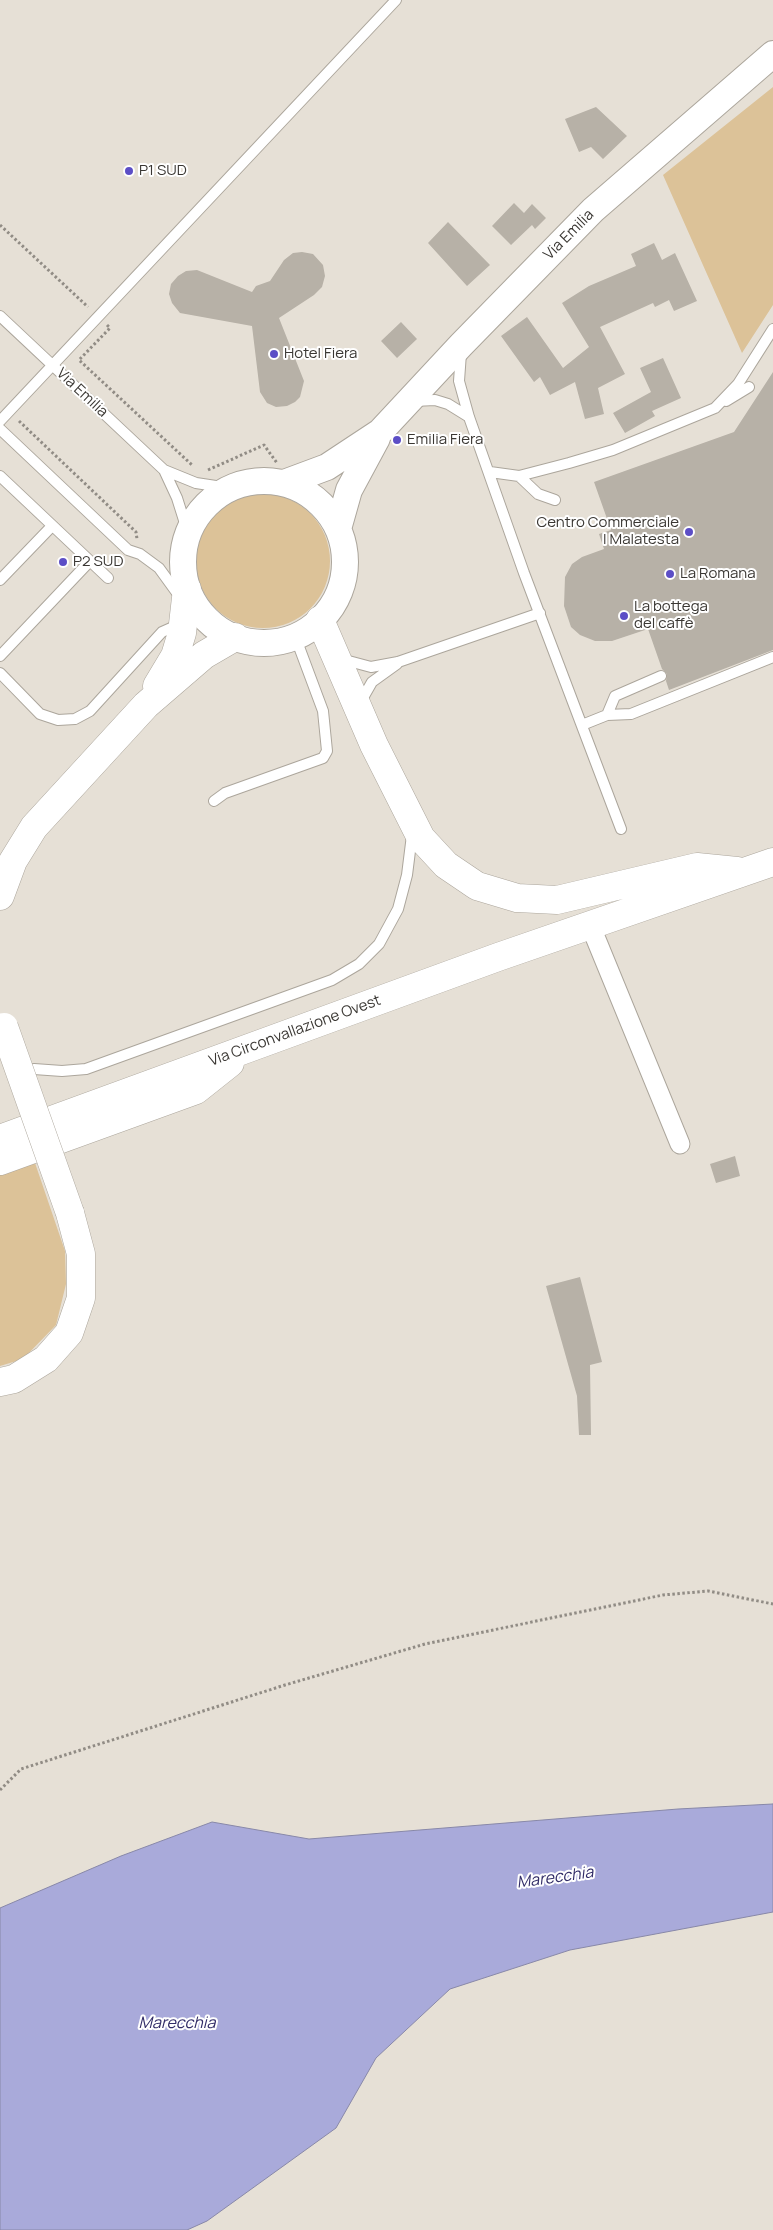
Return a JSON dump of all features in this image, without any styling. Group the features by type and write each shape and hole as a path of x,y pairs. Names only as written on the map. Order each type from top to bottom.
{"main road":[{"name":"Via Emilia","path":"281,474 327,467 380,432 461,345 593,210 773,54"},
{"name":"Via Emilia","path":"338,529 349,490 380,432"},
{"path":"146,705 175,656 185,606 182,561 188,533 197,515 212,499 229,488 281,474 325,508 338,529 344,552 344,577 335,600 320,620 295,636 275,642 255,642 235,638 214,626 198,609 185,606"},
{"path":"320,620 358,709 421,838 446,865 478,886 517,898 557,900 697,867 746,872"},
{"path":"0,896 13,860 34,827 146,705 204,655 235,638"},
{"path":"0,851 15,835 62,797"},
{"name":"Via Circonvallazione Ovest","path":"0,1139 498,957 591,927 773,862"},
{"path":"0,1382 14,1379 46,1360 69,1333 81,1298 81,1254 70,1213 2,1020"},
{"path":"0,1161 196,1090 248,1048"}],"street":[{"path":"591,927 680,1144"}],"lane":[{"path":"0,420 53,366 396,0"},
{"name":"Via Emilia","path":"0,316 164,470 196,483 229,488"},
{"path":"715,408 738,384 773,329"},
{"path":"461,345 459,381 469,417 621,829"},
{"path":"490,472 519,476 613,450 715,408 749,387"},
{"path":"410,401 435,400 448,404 469,417"},
{"path":"0,429 128,550 140,554 163,572 185,606 90,710 76,719 58,720 40,714 0,673"},
{"name":"Via Emilia","path":"164,470 177,498 188,533"},
{"path":"519,476 538,494 555,500"},
{"path":"2,481 108,578"},
{"path":"0,580 52,526"},
{"path":"0,656 90,561"},
{"path":"336,657 371,667 398,662 540,613"},
{"path":"214,801 225,793 323,758 327,751 323,711 295,636"},
{"path":"582,725 607,715 631,714 773,656"},
{"path":"358,709 364,693 372,682 398,662"},
{"path":"607,715 615,696 661,676"},
{"path":"34,1069 62,1071 86,1069 332,980 359,964 379,944 398,909 407,875 413,823"}],"path":[{"path":"0,227 11,235 110,328 79,360 195,468"},
{"path":"9,411 136,532 140,554"},
{"path":"201,469 208,470 264,445 281,474"},
{"path":"0,1790 21,1769 285,1685 425,1644 663,1595 708,1591 773,1604"}],"shaded area":[{"path":"773,87 773,305 742,353 663,175"},
{"path":"263,494 289,499 300,505 310,514 319,524 325,535 330,561 325,587 319,598 310,608 300,617 289,623 263,628 237,623 226,617 216,608 207,598 201,587 196,561 201,535 207,524 216,514 226,505 237,499"},
{"path":"34,1160 65,1251 66,1284 56,1325 23,1359 0,1366 0,1172"}],"water":[{"name":"Marecchia","path":"773,1804 773,1912 570,1950 450,1989 376,2058 336,2128 207,2221 187,2230 0,2230 0,1908 121,1856 212,1822 309,1839 678,1809"}],"building":[{"path":"596,107 627,136 603,159 591,147 579,152 565,119"},
{"path":"514,203 524,213 532,204 546,218 535,229 532,225 511,245 492,226"},
{"path":"448,222 490,265 467,286 428,243"},
{"path":"654,243 662,260 675,253 697,301 674,311 669,300 655,307 653,303 600,327 625,374 598,388 604,414 585,419 575,382 550,395 540,377 534,382 501,336 527,317 563,368 589,347 562,303 589,286 636,266 631,254"},
{"name":"Hotel Fiera","path":"293,253 313,254 323,265 325,276 322,287 314,295 279,318 304,381 300,397 295,402 287,406 276,407 267,403 260,392 252,326 180,313 172,303 169,294 171,284 178,276 186,271 197,270 252,292 256,286 270,281 284,260"},
{"path":"401,322 417,339 397,358 381,341"},
{"path":"663,358 681,398 652,411 655,416 625,433 613,413 651,392 640,368"},
{"name":"Centro Commerciale I Malatesta","path":"773,372 773,650 669,690 666,681 667,674 662,669 648,629 612,641 595,641 580,635 571,627 564,606 565,577 572,564 582,557 604,549 599,534 611,530 594,482 734,432"},
{"path":"735,1156 740,1176 716,1183 710,1164"},
{"path":"580,1277 602,1362 590,1365 591,1435 579,1435 577,1396 546,1286"}],"place":[{"name":"P1 SUD","path":"129,171"},
{"name":"Hotel Fiera","path":"274,354"},
{"name":"Emilia Fiera","path":"397,440"},
{"name":"Centro Commerciale I Malatesta","path":"689,532"},
{"name":"P2 SUD","path":"63,562"},
{"name":"La Romana","path":"670,574"},
{"name":"La bottega del caffè","path":"624,616"}]}
